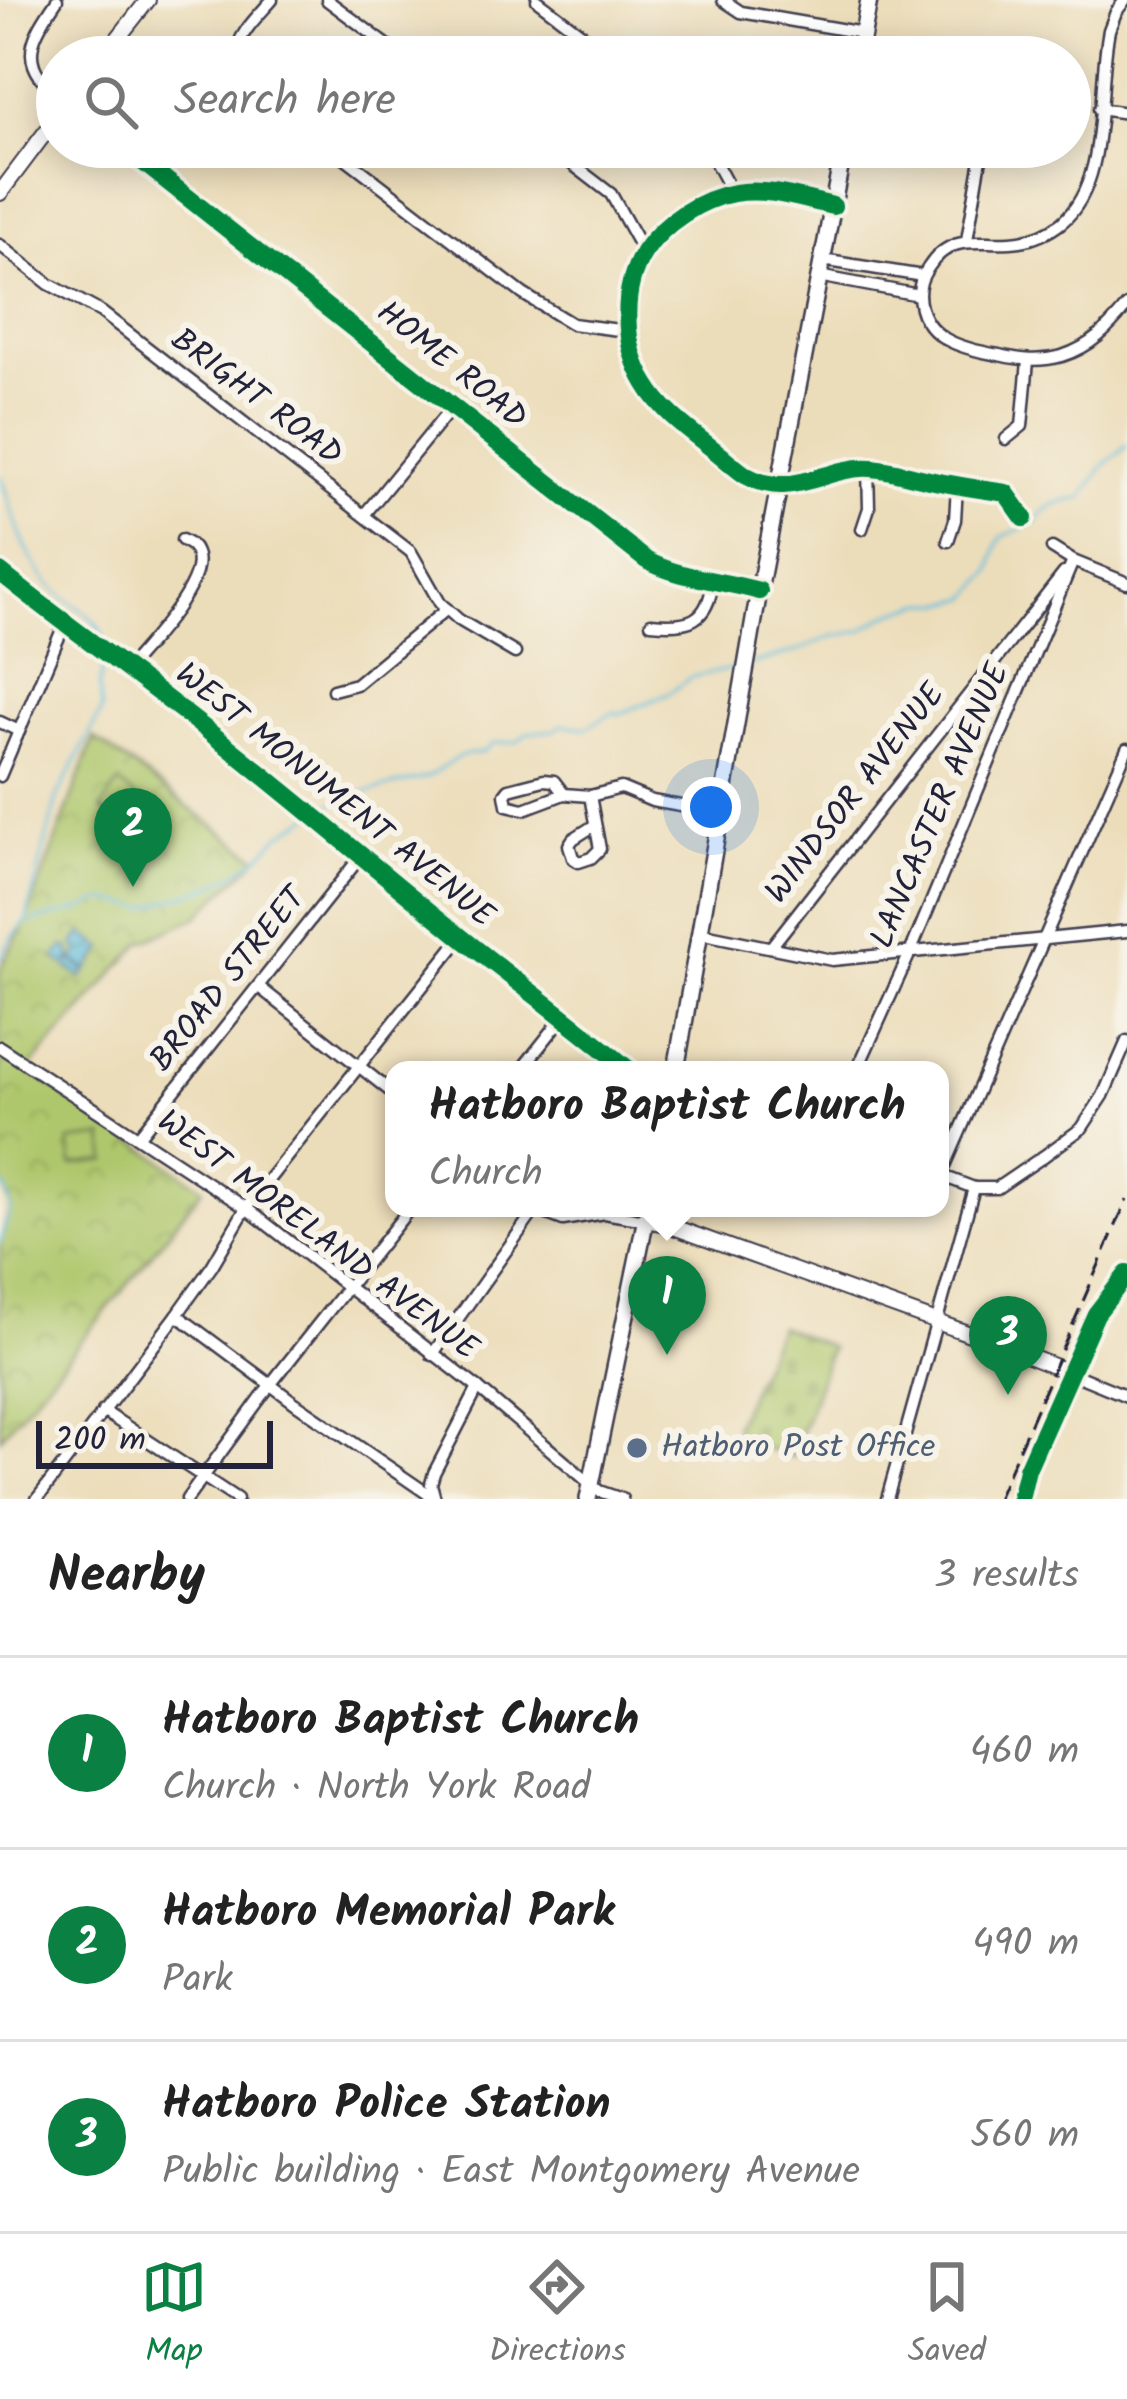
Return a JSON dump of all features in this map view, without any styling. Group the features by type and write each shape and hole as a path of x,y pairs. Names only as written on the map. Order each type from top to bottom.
{"highway":[{"path":"862,36 869,0"},
{"path":"678,1061 759,591 840,168"},
{"path":"589,1491 646,1217"}],"main road":[{"path":"120,36 148,0"},
{"path":"0,193 36,145"},
{"path":"652,1217 1071,1373 1096,1314 1127,1274"}],"street":[{"path":"36,71 33,40 57,0"},
{"path":"242,36 272,0"},
{"path":"327,0 375,36"},
{"path":"537,0 584,36"},
{"path":"723,0 863,33"},
{"path":"1125,0 1109,30 1090,182 1084,197 1062,222 1034,238 968,240 941,253 923,276 919,295 930,325 950,344 1028,361 1086,346 1127,306"},
{"path":"1099,109 1127,113"},
{"name":"HOME ROAD","path":"151,168 646,560 759,591"},
{"path":"358,168 523,294 572,323 627,331"},
{"path":"577,168 611,194 644,253"},
{"path":"718,168 732,194"},
{"path":"968,240 980,168"},
{"path":"833,206 776,193 732,194 684,214 644,253 629,302 627,331 645,384 677,421 747,476 779,487 868,467 1006,493 1024,518"},
{"name":"BRIGHT ROAD","path":"0,245 49,284 101,313 411,552 447,609"},
{"path":"820,268 923,276"},
{"path":"820,268 919,295"},
{"path":"1006,439 1022,426 1028,361"},
{"path":"364,515 453,406"},
{"path":"862,529 869,508 868,467"},
{"path":"948,541 957,486"},
{"path":"122,665 194,581 197,556 182,541"},
{"path":"1052,548 1127,583"},
{"name":"WINDSOR AVENUE","path":"771,947 1073,561"},
{"name":"LANCASTER AVENUE","path":"860,1061 1073,561"},
{"name":"WEST MONUMENT AVENUE","path":"0,572 253,767 618,1061"},
{"path":"651,623 680,624 700,617 709,606 713,581"},
{"path":"333,690 356,684 447,609 515,652"},
{"path":"0,776 64,625"},
{"path":"0,722 19,731"},
{"path":"949,1154 1127,749"},
{"path":"565,794 554,781 544,780 509,789 506,800 512,808 524,809 565,794 590,796 621,788 652,801 721,813"},
{"path":"590,796 595,825"},
{"name":"BROAD STREET","path":"139,1136 361,856"},
{"path":"699,933 832,959 1127,931"},
{"path":"37,1499 178,1315 246,1208 461,938"},
{"path":"259,987 385,1087"},
{"path":"528,1061 564,1016"},
{"path":"949,1178 974,1188 997,1188 1082,1128 1103,1096 1127,1041"},
{"name":"WEST MORELAND AVENUE","path":"0,1047 246,1208 478,1388 589,1491 622,1499"},
{"path":"887,1499 974,1188"},
{"path":"187,1499 403,1217"},
{"path":"432,1354 528,1217"},
{"path":"178,1315 270,1385 435,1498"},
{"path":"1020,1499 1027,1469 1071,1373 1127,1396"},
{"path":"435,1498 434,1473 478,1388"},
{"path":"103,1412 237,1499"}],"green space":[{"path":"94,738 258,858 197,917 141,943 28,1070 203,1188 0,1438 0,1243 10,1208 0,1183 0,968 25,923"},
{"path":"119,783 141,802 134,818 114,820 101,809"},
{"path":"104,1137 107,1161 72,1165 69,1141"},
{"path":"779,1326 831,1347 793,1457 738,1439 735,1425"}],"water":[{"path":"82,933 104,948 88,970 74,961 86,972 82,978 55,958 64,946 70,950 71,963 79,952 74,944"}],"waterway":[{"path":"752,664 861,631 887,615 924,603 969,598 991,571 1002,537 1036,522 1055,504 1082,498 1103,466 1127,446"},
{"path":"0,476 34,562 52,587 99,627 105,648"},
{"path":"0,959 25,923 57,798 102,710 99,686 105,657"},
{"path":"25,923 98,901 144,908 212,886 258,858 280,835 353,795 428,777 460,756 483,752 493,743 517,742 527,733 562,725 586,728 614,712 668,694 691,677 737,668"},
{"path":"0,1183 10,1208 0,1243"}],"railway":[{"path":"997,1499 1127,1200"}],"cycle path":[{"path":"151,168 646,560 687,575 759,591"},
{"path":"833,206 771,193 734,193 696,207 661,231 636,267 628,301 629,336 646,384 679,422 743,474 763,483 795,484 855,469 877,469 1006,493 1024,518"},
{"path":"0,572 216,737 618,1061"},
{"path":"1020,1499 1027,1469 1096,1314 1127,1274"}],"place":[{"name":"Hatboro Memorial Park","path":"133,887"},
{"name":"Hatboro Baptist Church","path":"667,1355"},
{"name":"Hatboro Police Station","path":"1008,1395"},
{"name":"Hatboro Post Office","path":"637,1448"}]}
